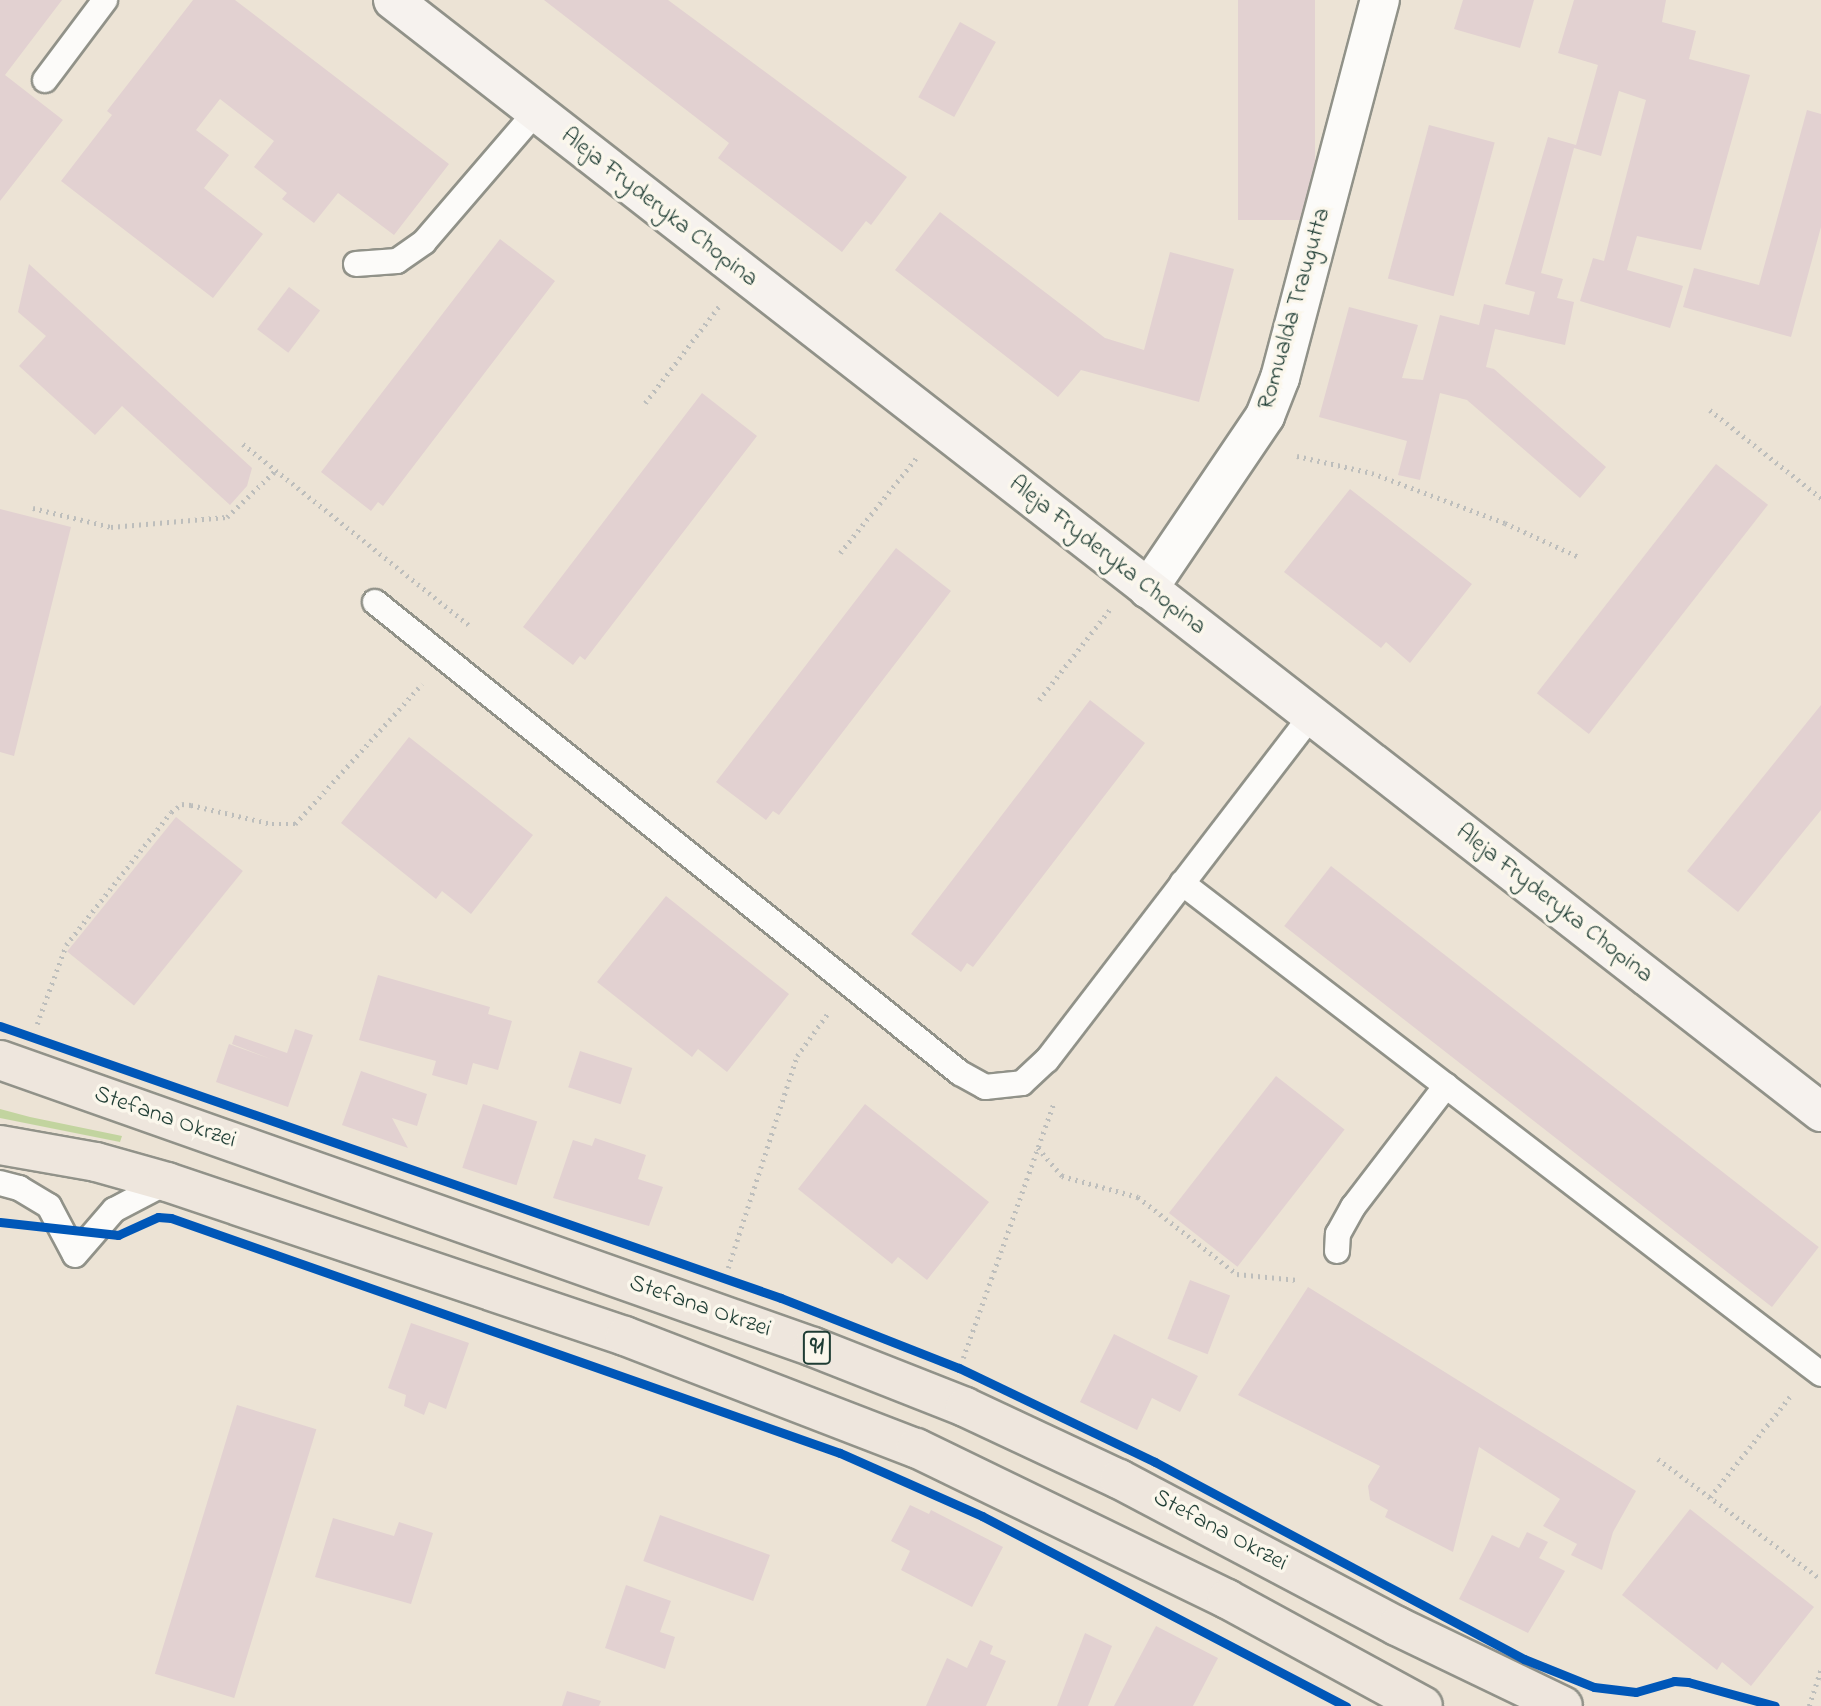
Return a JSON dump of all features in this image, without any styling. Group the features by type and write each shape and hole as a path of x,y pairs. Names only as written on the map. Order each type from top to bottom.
{"main road":[{"name":"Stefana Okrzei","path":"0,1060 813,1347 965,1407 1097,1467 1397,1626 1563,1706"},
{"name":"91","path":"0,1145 96,1162 167,1182 625,1336 916,1448 1227,1599 1423,1706"}],"street":[{"name":"Aleja Fryderyka Chopina","path":"393,0 1821,1112"},
{"name":"Romualda Traugutta","path":"1141,584 1265,416 1280,378 1380,0"}],"lane":[{"path":"45,80 105,0"},
{"path":"356,264 397,261 424,242 536,112"},
{"path":"375,602 971,1082 1012,1087 1033,1075 1047,1060 1312,715"},
{"path":"1182,883 1817,1371"},
{"path":"1337,1251 1338,1234 1353,1207 1446,1086"},
{"path":"0,1183 19,1188 49,1206 75,1255 114,1210 167,1182"}],"path":[{"path":"645,403 744,274"},
{"path":"1710,410 1821,498"},
{"path":"840,553 940,427"},
{"path":"243,444 470,626"},
{"path":"1297,456 1372,473 1504,523 1579,557"},
{"path":"33,508 111,527 227,517 276,470"},
{"path":"1039,700 1141,584"},
{"path":"37,1024 66,945 171,812 182,804 272,824 295,824 445,658"},
{"path":"727,1268 797,1056 849,984"},
{"path":"963,1358 1056,1097"},
{"path":"1038,1148 1062,1176 1138,1197 1237,1273 1297,1280"},
{"path":"716,1275 729,1280"},
{"path":"1710,1497 1817,1371"},
{"path":"1658,1459 1821,1579"},
{"path":"1808,1706 1821,1670"}],"green space":[{"path":"0,1109 122,1136 120,1142 0,1118"}],"building":[{"path":"0,0 62,0 5,75 63,120 0,201"},
{"path":"193,0 235,0 449,164 394,235 338,193 314,223 282,199 287,193 254,167 274,141 220,99 196,130 229,155 204,188 263,234 213,298 61,181 112,115 107,111"},
{"path":"544,0 668,0 907,177 871,225 866,221 842,252 718,158 729,143"},
{"path":"1238,0 1315,0 1315,220 1238,220"},
{"path":"1463,0 1534,0 1520,48 1454,29"},
{"path":"1574,0 1666,0 1662,22 1696,31 1689,59 1750,75 1701,250 1637,236 1627,270 1683,286 1670,328 1580,301 1593,258 1604,261 1646,100 1619,91 1601,156 1574,148 1541,273 1563,279 1557,298 1574,302 1565,345 1495,329 1486,367 1494,369 1606,467 1580,498 1467,400 1440,393 1420,480 1398,475 1407,441 1319,417 1349,307 1418,325 1402,378 1423,380 1440,315 1479,325 1484,304 1529,315 1535,292 1505,284 1548,137 1576,145 1598,65 1558,53"},
{"path":"960,22 996,42 954,117 918,97"},
{"path":"1807,110 1821,114 1821,227 1791,337 1683,307 1694,268 1759,285"},
{"path":"1429,125 1495,143 1454,296 1388,279"},
{"path":"940,212 1105,338 1144,350 1170,252 1234,269 1199,402 1081,370 1058,397 895,270"},
{"path":"500,239 555,281 383,506 378,502 371,511 321,472"},
{"path":"29,264 252,468 247,486 230,505 122,406 95,435 19,366 46,336 18,312"},
{"path":"289,287 320,310 288,353 257,329"},
{"path":"702,393 757,436 585,660 580,656 573,665 523,627"},
{"path":"1716,464 1768,505 1589,734 1537,693"},
{"path":"1350,489 1472,584 1410,663 1386,642 1381,648 1284,572"},
{"path":"0,509 71,527 14,756 0,752"},
{"path":"896,548 951,591 779,815 773,811 766,820 716,782"},
{"path":"1090,700 1145,743 973,967 967,963 961,972 911,934"},
{"path":"1821,705 1821,810 1738,912 1687,871"},
{"path":"409,737 533,835 471,914 442,891 436,899 341,823"},
{"path":"176,817 243,871 134,1006 67,951"},
{"path":"1331,866 1819,1247 1772,1307 1284,926"},
{"path":"666,896 789,994 727,1072 698,1049 692,1057 597,982"},
{"path":"378,975 490,1007 488,1014 512,1021 498,1070 473,1063 467,1085 432,1075 436,1061 359,1040"},
{"path":"295,1029 313,1035 288,1107 216,1082 229,1044 271,1059 232,1044 235,1035 287,1053"},
{"path":"580,1051 632,1068 621,1104 568,1087"},
{"path":"361,1071 427,1094 417,1126 392,1118 408,1148 342,1125"},
{"path":"1276,1076 1345,1130 1237,1267 1169,1213"},
{"path":"483,1104 537,1122 517,1185 462,1168"},
{"path":"865,1104 989,1202 927,1280 898,1257 892,1264 798,1189"},
{"path":"595,1138 646,1155 638,1179 663,1187 649,1226 553,1198 573,1140 592,1146"},
{"path":"1190,1280 1230,1295 1208,1354 1167,1339"},
{"path":"1308,1287 1636,1491 1613,1532 1602,1570 1571,1555 1577,1544 1543,1526 1560,1499 1479,1447 1453,1552 1385,1517 1388,1510 1370,1500 1368,1486 1380,1466 1238,1395"},
{"path":"411,1323 469,1343 446,1409 429,1402 424,1415 404,1406 406,1395 388,1388"},
{"path":"1114,1334 1198,1376 1180,1412 1152,1398 1137,1430 1080,1402"},
{"path":"237,1405 316,1429 234,1698 155,1674"},
{"path":"910,1505 929,1514 931,1510 1003,1547 972,1607 901,1570 910,1551 891,1541"},
{"path":"1690,1509 1814,1607 1751,1686 1722,1662 1717,1670 1622,1595"},
{"path":"660,1515 770,1555 753,1601 643,1561"},
{"path":"333,1518 394,1536 399,1522 433,1533 411,1604 315,1577"},
{"path":"1527,1532 1548,1542 1539,1558 1565,1571 1528,1633 1459,1599 1492,1535 1519,1548"},
{"path":"626,1585 671,1601 660,1632 675,1637 665,1669 605,1648"},
{"path":"1156,1626 1218,1658 1193,1706 1114,1706"},
{"path":"1085,1633 1112,1646 1088,1706 1057,1706"},
{"path":"980,1640 993,1646 990,1654 1006,1661 986,1706 926,1706 947,1658 967,1668"},
{"path":"567,1691 601,1701 599,1706 562,1706"}],"cycle path":[{"path":"0,1026 781,1298 959,1368 1155,1462 1524,1659 1594,1687 1636,1692 1674,1681 1688,1682 1775,1706"},
{"path":"0,1222 118,1235 158,1217 171,1218 840,1453 982,1516 1346,1706"}]}
